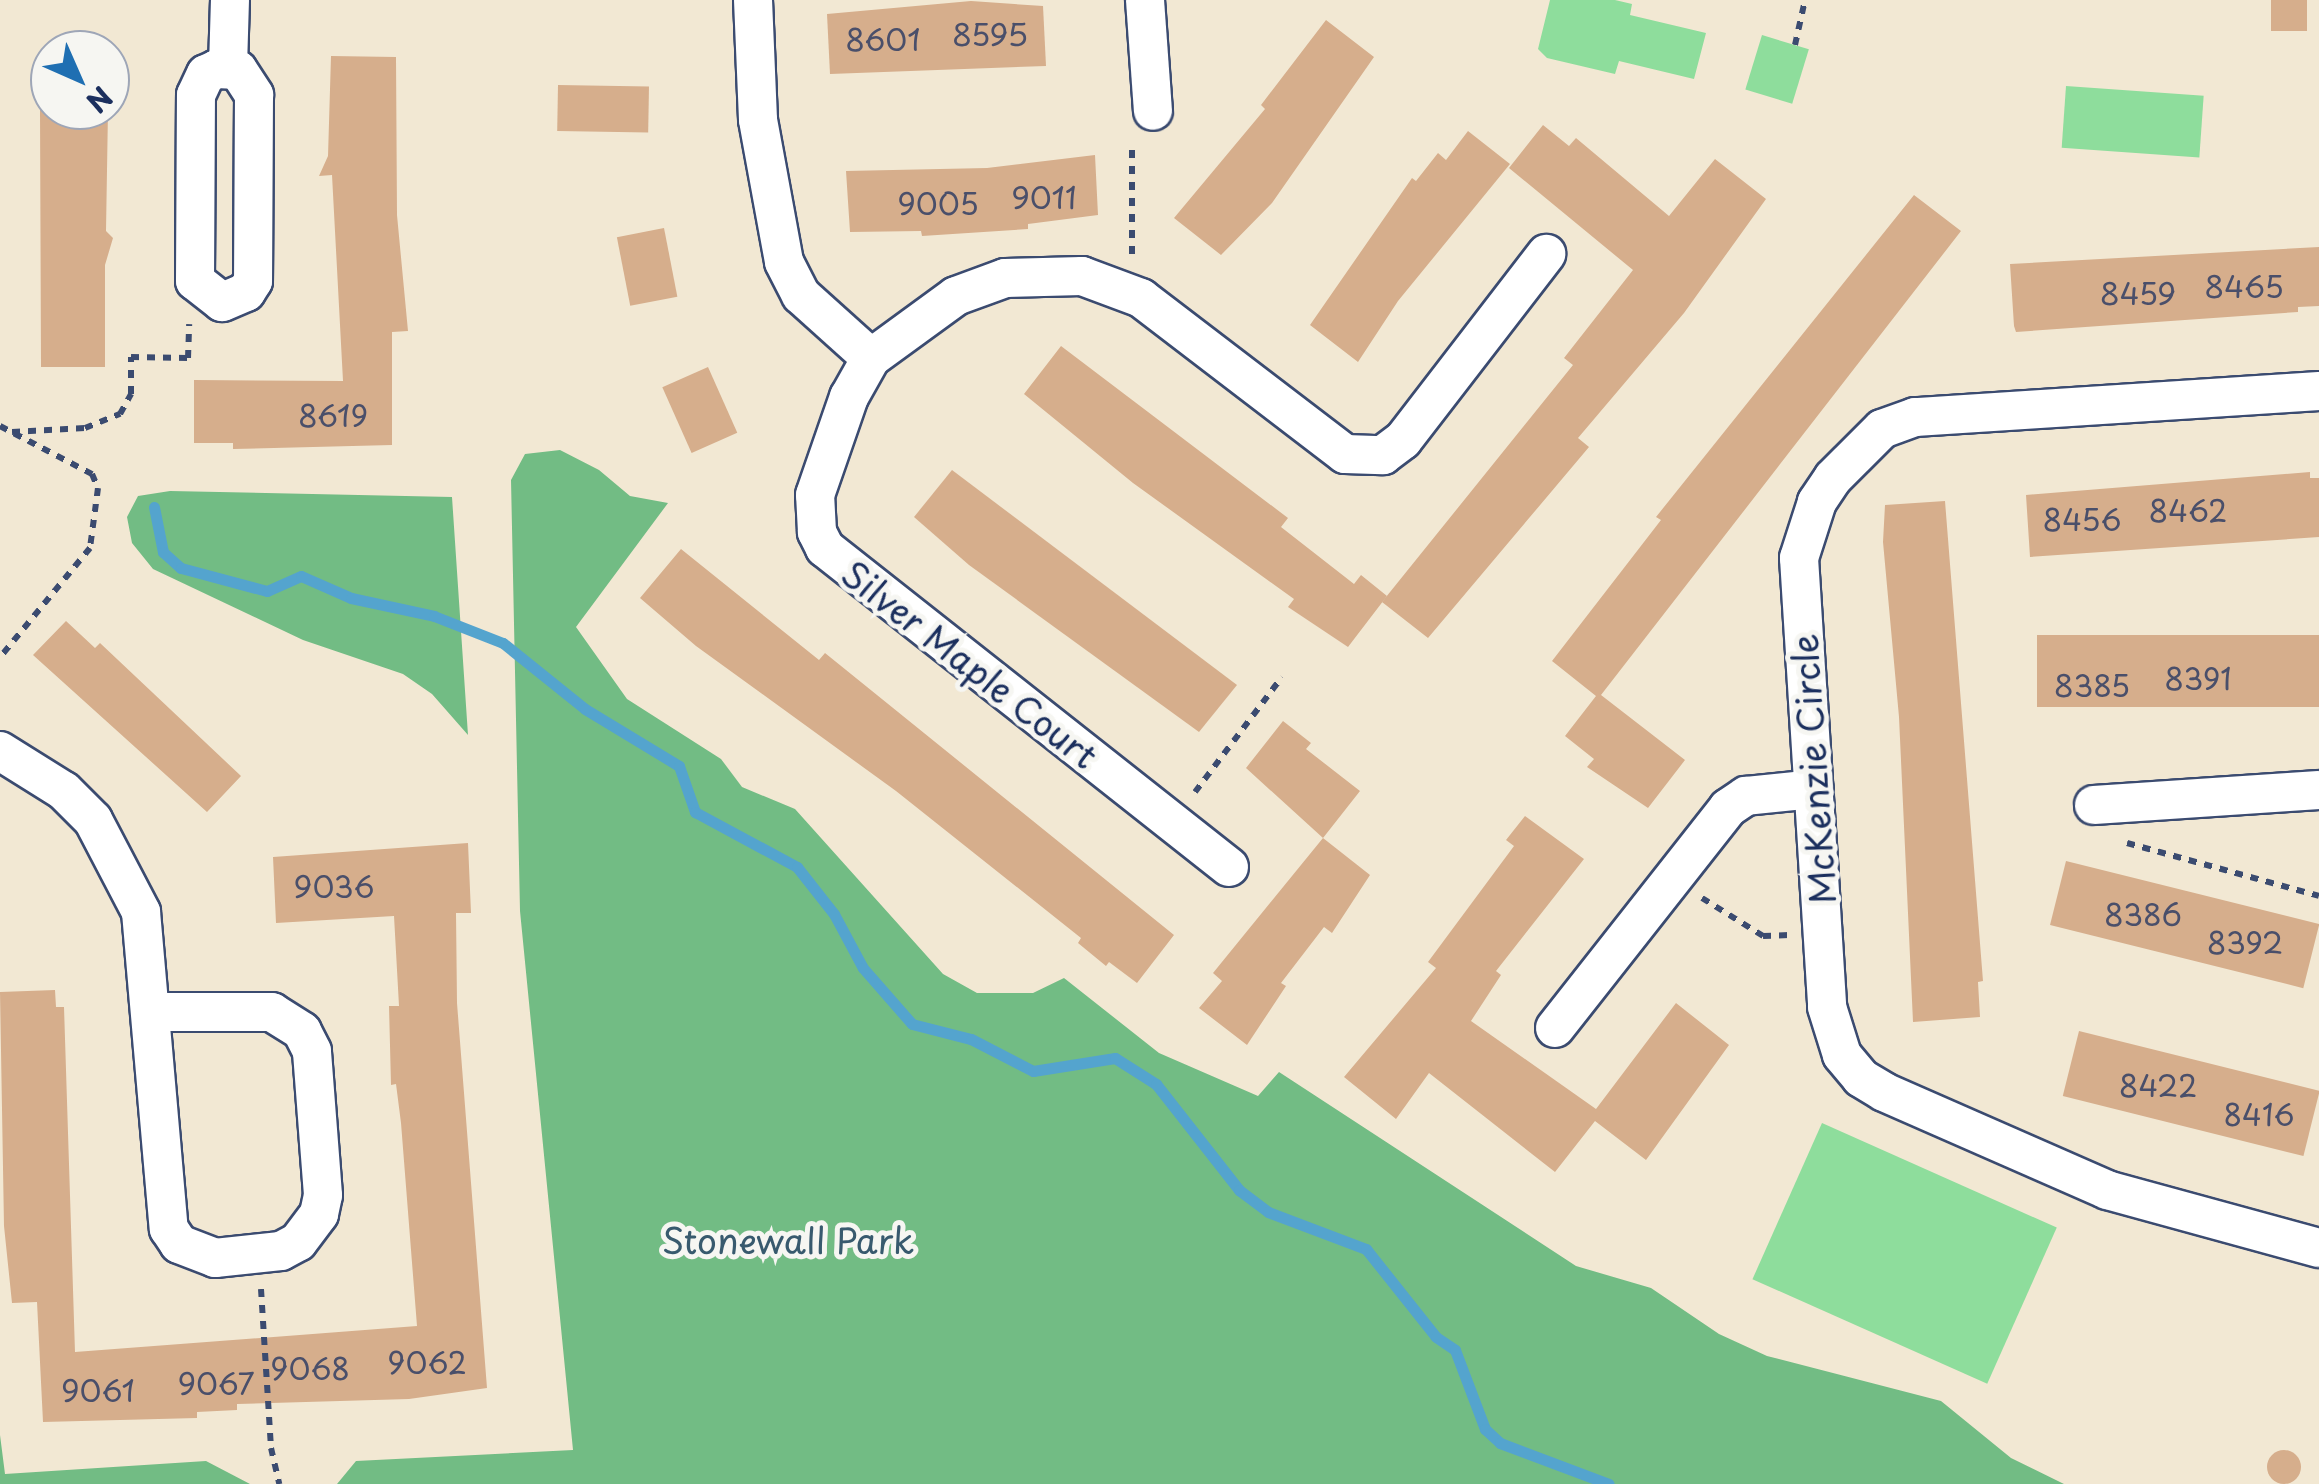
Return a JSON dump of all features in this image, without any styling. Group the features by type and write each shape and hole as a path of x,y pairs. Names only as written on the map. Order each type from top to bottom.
{"street":[{"path":"228,67 230,0"},
{"path":"753,0 758,120 784,262 801,294 871,358 956,296 1005,278 1082,276 1116,285 1320,438 1366,458 1403,440 1546,254"},
{"path":"1145,0 1153,112"},
{"path":"228,67 246,77 254,95 253,281 235,300 206,295 195,281 196,95 206,74 228,67"},
{"name":"Silver Maple Court","path":"871,358 819,479 814,514 825,548 1229,867"},
{"name":"McKenzie Circle","path":"2319,391 1915,417 1882,428 1817,502 1799,558 1832,1032 1861,1078 2107,1190 2319,1248"},
{"path":"0,750 64,791 114,854 141,912 154,1012 169,1229 194,1253 258,1253 298,1242 319,1214 312,1051 302,1031 272,1012 154,1012"},
{"path":"1555,1028 1714,824 1746,796 1814,789"},
{"path":"2094,805 2319,790"}],"path":[{"path":"1794,44 1805,0"},
{"path":"1116,285 1135,248 1131,114 1153,112"},
{"path":"11,432 85,428 120,414 131,394 131,357 188,358 189,322 206,295"},
{"path":"0,426 92,474 98,488 90,548 0,657"},
{"path":"1172,822 1282,678"},
{"path":"2122,842 2319,896"},
{"path":"1672,879 1763,936 1823,933"},
{"path":"258,1253 271,1448 279,1484"}],"green space":[{"path":"1550,0 1615,0 1632,4 1630,15 1706,33 1694,79 1619,61 1615,74 1547,58 1538,49"},
{"path":"1762,35 1809,49 1792,104 1745,90"},
{"path":"2066,86 2204,96 2199,157 2062,148"},
{"name":"Stonewall Park","path":"560,450 599,470 630,496 668,503 576,627 627,699 721,759 742,787 795,809 943,974 977,993 1033,993 1064,978 1159,1053 1258,1096 1279,1072 1576,1266 1651,1288 1719,1334 1767,1356 1941,1401 2011,1458 2064,1484 337,1484 356,1461 573,1450 520,911 511,480 525,454"},
{"path":"170,491 452,497 468,735 432,694 403,674 303,640 153,569 132,543 127,517 138,496"},
{"path":"1822,1123 2057,1228 1987,1384 1752,1279"},
{"path":"0,1435 5,1474 206,1461 250,1484 0,1484"}],"building":[{"path":"2271,0 2307,0 2307,31 2271,31"},
{"path":"971,1 1043,6 1046,66 830,74 827,14"},
{"path":"1326,20 1374,57 1272,203 1221,255 1174,218 1265,109 1261,105"},
{"path":"331,56 396,57 397,215 408,331 392,332 392,445 233,449 233,443 194,443 194,380 343,381 332,175 319,176 328,156"},
{"path":"558,85 649,87 648,133 557,131"},
{"path":"1543,125 1569,146 1576,138 1669,216 1715,159 1766,199 1684,313 1578,438 1589,447 1428,638 1382,602 1573,365 1564,358 1633,270 1509,168"},
{"path":"40,130 108,130 106,231 113,238 105,265 105,367 41,367"},
{"path":"1468,131 1510,164 1398,301 1358,362 1310,325 1412,178 1416,181 1438,153 1446,160"},
{"path":"1095,155 1098,215 1028,224 1028,229 922,236 921,231 850,232 846,171 987,168"},
{"path":"1914,195 1961,231 1601,695 1685,760 1648,808 1587,767 1594,759 1565,736 1596,696 1552,661 1661,520 1656,517"},
{"path":"664,228 677,297 630,306 617,237"},
{"path":"2319,247 2319,306 2298,307 2298,312 2016,332 2014,326 2010,264"},
{"path":"1061,346 1288,518 1281,527 1354,584 1361,575 1387,596 1348,647 1288,607 1294,599 1133,483 1024,394"},
{"path":"708,367 737,433 692,453 662,387"},
{"path":"952,470 1237,685 1199,732 969,565 914,517"},
{"path":"2310,472 2310,478 2319,478 2319,537 2030,557 2026,495"},
{"path":"1945,501 1983,981 1978,982 1980,1017 1913,1022 1899,717 1883,542 1885,505"},
{"path":"681,549 819,660 825,653 1174,935 1137,983 1109,962 1106,966 1078,943 1081,938 896,791 696,646 640,598"},
{"path":"66,621 95,648 100,643 241,776 207,812 33,655"},
{"path":"2037,635 2319,635 2319,707 2037,707"},
{"path":"1283,721 1311,743 1306,749 1360,791 1323,838 1246,768"},
{"path":"1525,816 1584,859 1496,971 1501,975 1471,1021 1596,1109 1676,1003 1729,1045 1646,1160 1595,1121 1555,1172 1429,1073 1396,1119 1344,1077 1436,968 1428,962 1514,846 1506,840"},
{"path":"1323,838 1370,875 1332,933 1324,927 1281,983 1286,986 1247,1045 1199,1008 1222,981 1213,973"},
{"path":"468,843 471,913 456,913 457,1003 487,1388 409,1399 237,1404 237,1410 197,1412 197,1418 43,1422 37,1302 12,1303 4,1226 0,992 55,990 56,1007 64,1007 75,1352 417,1326 401,1123 396,1084 391,1085 389,1006 399,1006 394,916 276,923 273,857"},
{"path":"2066,861 2319,924 2303,988 2050,925"},
{"path":"2079,1031 2319,1091 2303,1156 2063,1096"},
{"path":"2284,1450 2296,1455 2301,1467 2296,1479 2284,1484 2272,1479 2267,1467 2272,1455"}],"waterway":[{"path":"154,507 163,552 181,568 267,591 301,576 351,598 434,616 503,643 585,709 679,766 695,812 797,867 834,914 863,968 912,1024 971,1039 1033,1071 1115,1058 1156,1084 1239,1190 1268,1212 1366,1249 1436,1337 1455,1350 1485,1429 1500,1443 1609,1484"}]}
